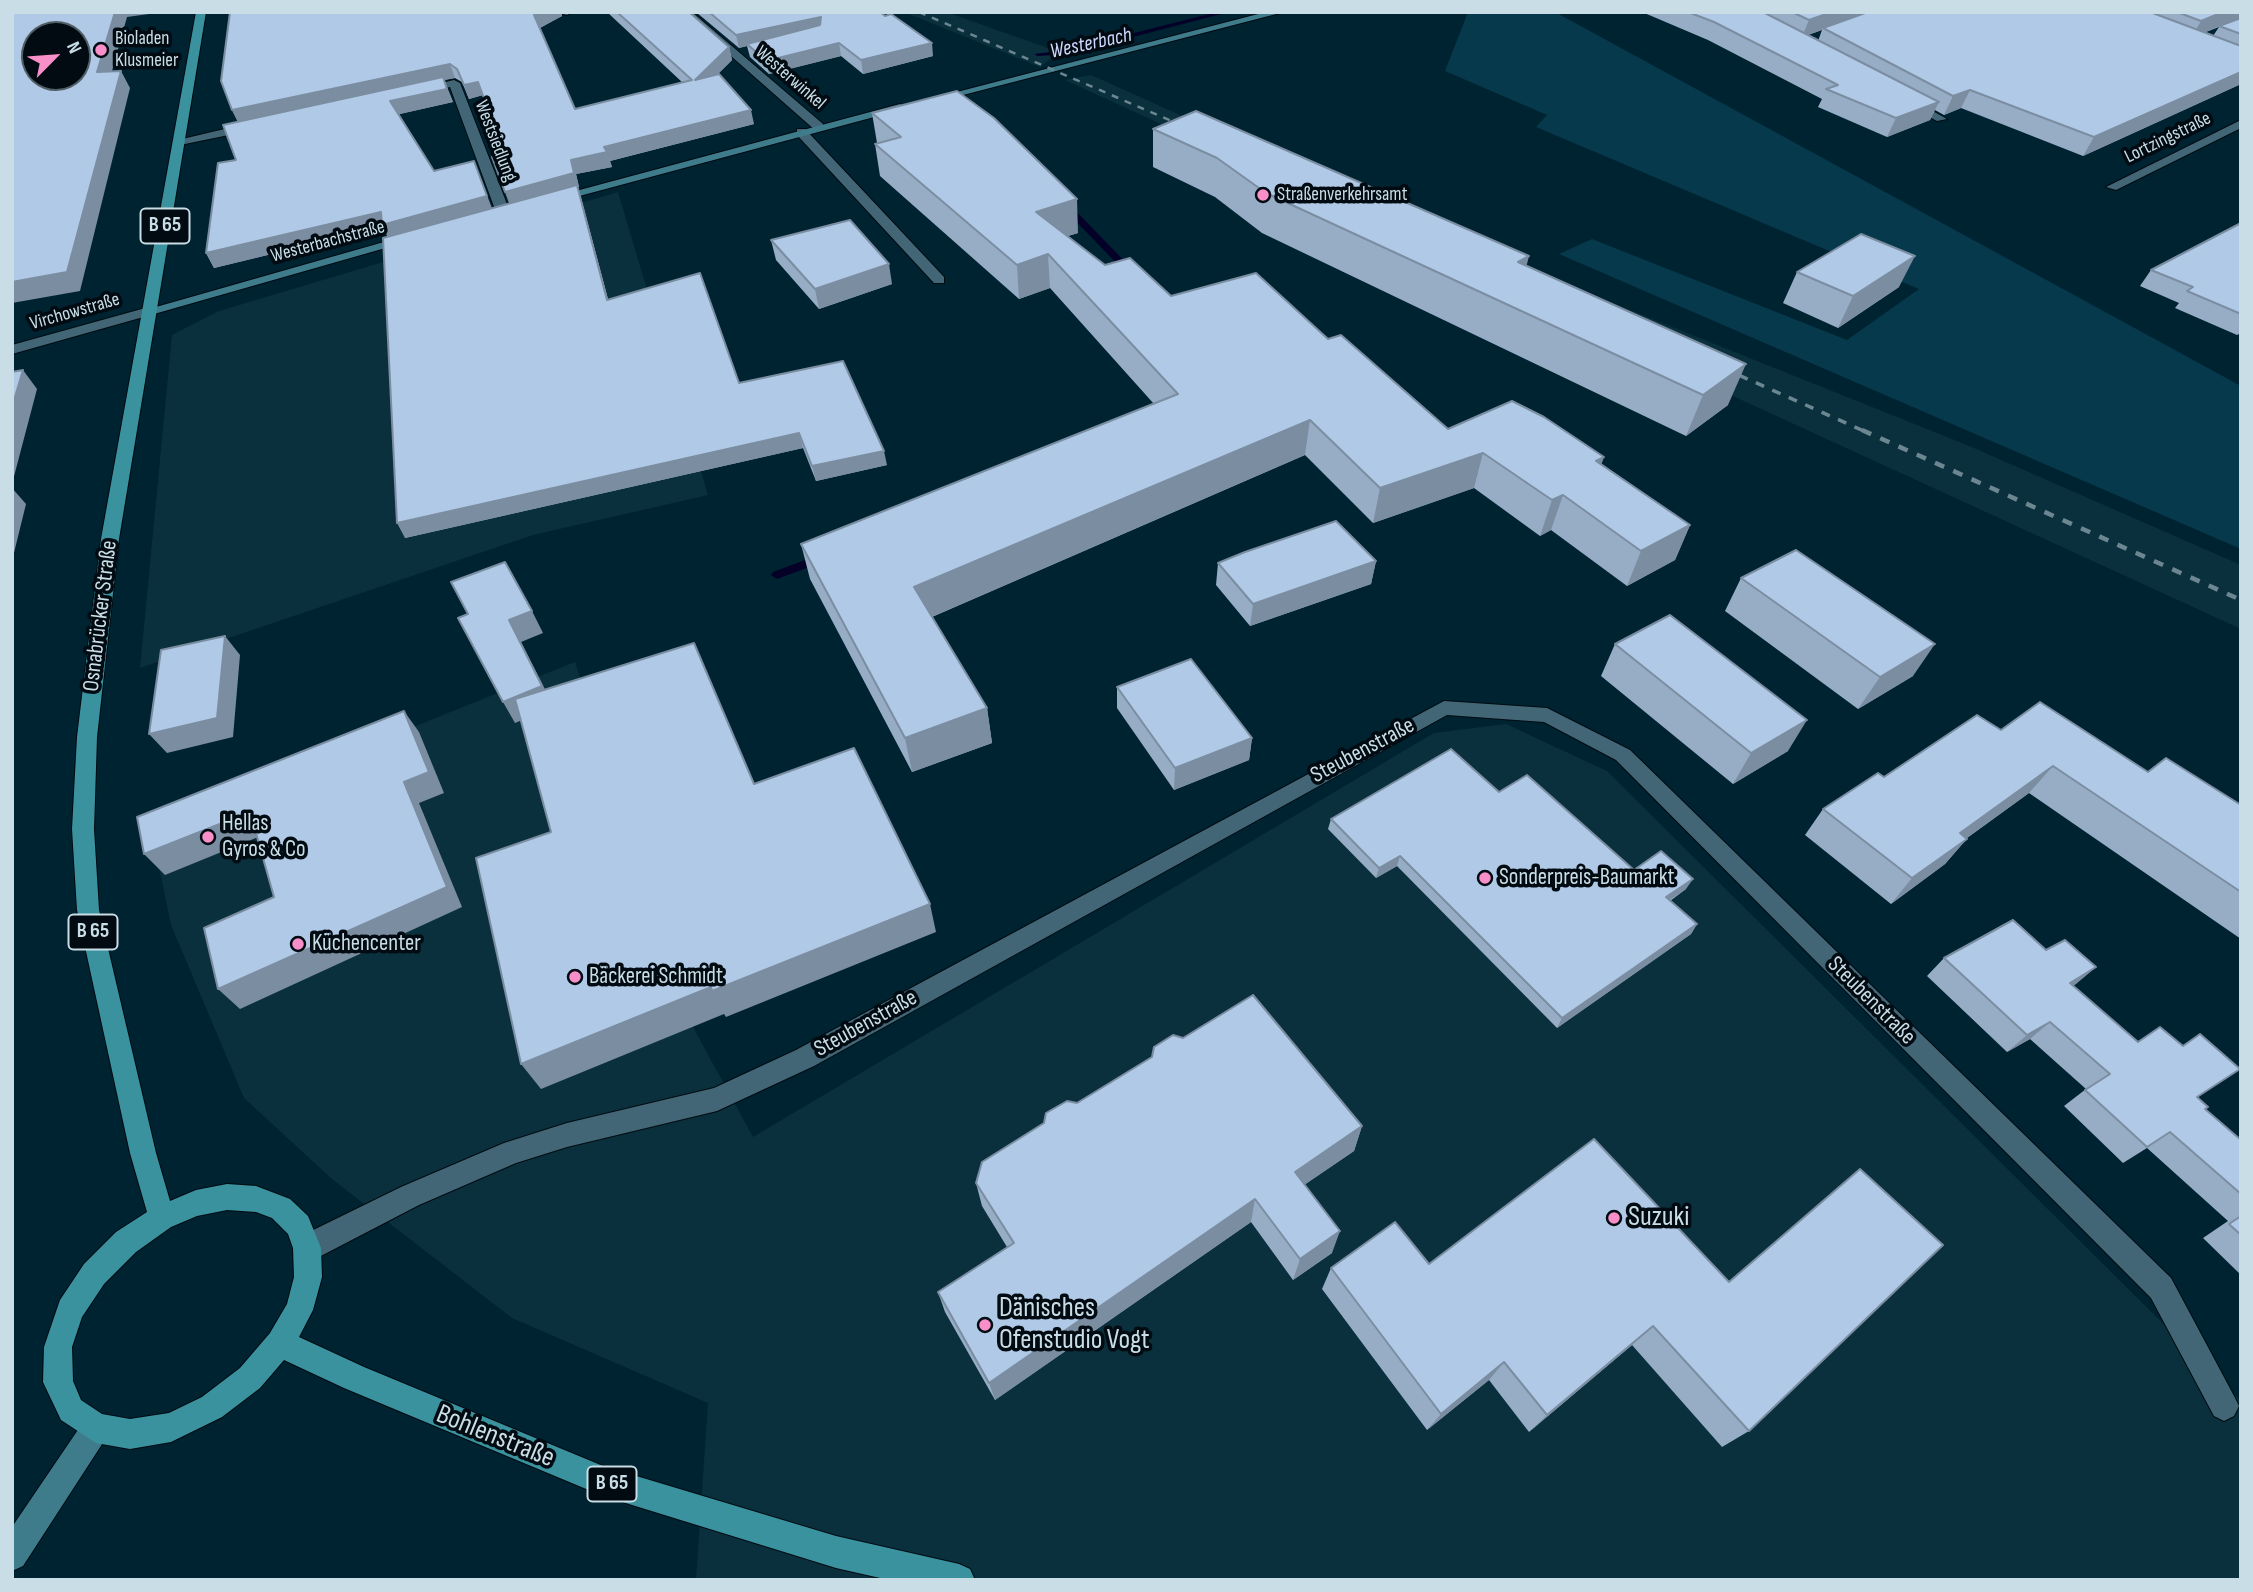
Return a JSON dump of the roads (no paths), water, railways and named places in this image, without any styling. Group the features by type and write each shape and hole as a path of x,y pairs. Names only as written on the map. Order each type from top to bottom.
{"main road":[{"name":"Osnabrücker Straße","path":"162,1217 143,1153 88,910 83,828 87,737 103,589 201,12"},
{"path":"542,202 820,127 1279,12"},
{"name":"Westerbachstraße","path":"149,311 425,234"},
{"path":"228,1197 256,1199 281,1208 298,1225 307,1248 308,1278 299,1310 280,1343 250,1378 212,1408 171,1427 130,1434 96,1428 71,1410 58,1382 58,1347 71,1310 94,1274 126,1242 162,1217 196,1203 228,1197"},
{"name":"Bohlenstraße","path":"280,1343 354,1378 603,1480 836,1552 960,1580"},
{"path":"12,1555 96,1428"}],"street":[{"path":"560,12 567,12"},
{"name":"Westerwinkel","path":"686,12 820,127"},
{"name":"Westerwinkel","path":"737,55 750,52"},
{"name":"Westsiedlung","path":"449,67 503,212"},
{"name":"Westsiedlung","path":"402,94 454,83"},
{"path":"1894,94 1941,120"},
{"path":"180,141 272,122"},
{"name":"Lortzingstraße","path":"2112,187 2241,123"},
{"path":"801,132 939,280"},
{"name":"Virchowstraße","path":"12,351 149,311"},
{"name":"Steubenstraße","path":"307,1248 410,1196 513,1152 567,1135 718,1099 804,1058 1444,708 1547,715 1623,755 2161,1288 2224,1406"}],"waterway":[{"name":"Westerbach","path":"1038,54 1067,52 1226,12"},
{"name":"Westerbach","path":"1065,205 1132,274"},
{"name":"Westerbach","path":"777,575 824,557"}],"railway":[{"path":"919,12 1190,129"},
{"path":"1723,368 1866,432"},
{"path":"1862,430 2241,600"}],"place":[{"name":"Bioladen Klusmeier","path":"101,50"},
{"name":"Straßenverkehrsamt","path":"1263,195"},
{"name":"Hellas Gyros & Co","path":"208,837"},
{"name":"Sonderpreis-Baumarkt","path":"1485,878"},
{"name":"Küchencenter","path":"298,944"},
{"name":"Bäckerei Schmidt","path":"575,977"},
{"name":"Suzuki","path":"1614,1218"},
{"name":"Dänisches Ofenstudio Vogt","path":"985,1325"}]}
